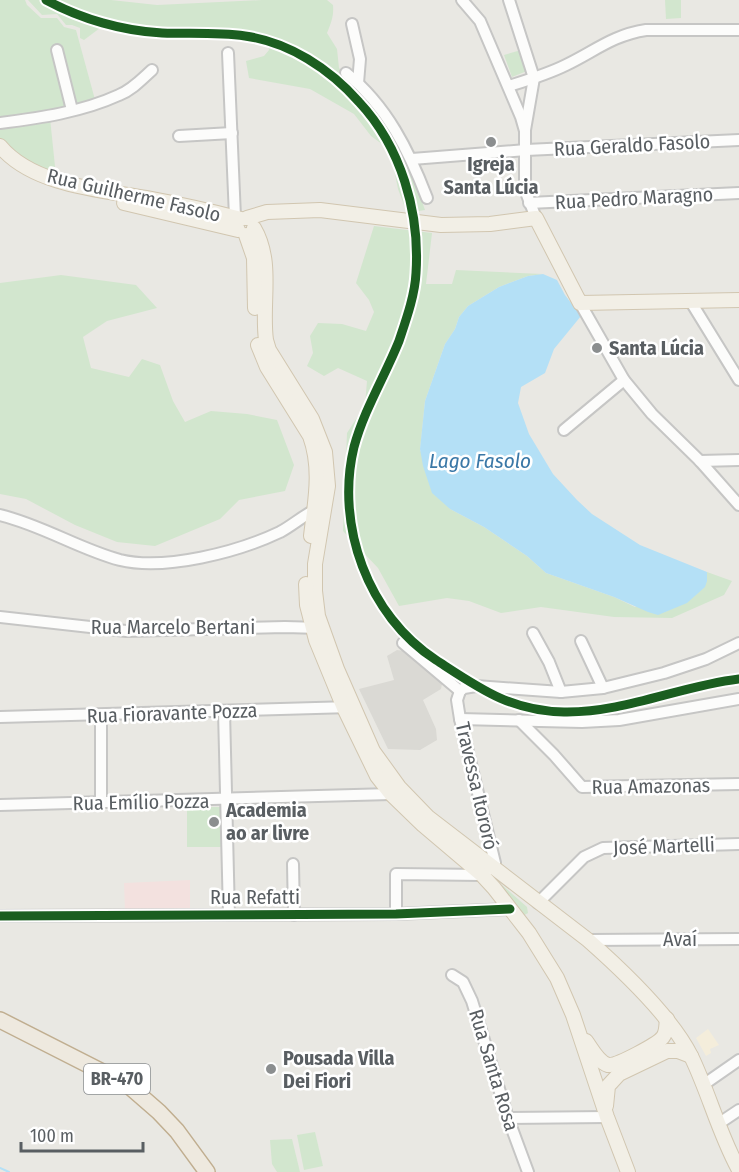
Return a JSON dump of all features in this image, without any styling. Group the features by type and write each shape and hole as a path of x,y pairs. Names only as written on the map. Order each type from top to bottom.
{"highway":[{"name":"BR-470","path":"0,1020 128,1085 177,1131 207,1172"}],"main road":[{"name":"Rua Guilherme Fasolo","path":"0,146 20,165 47,177 116,198"},
{"name":"Rua Guilherme Fasolo","path":"0,157 20,173 43,184 245,225"},
{"path":"739,300 580,303 536,218 490,224 441,225 334,211 297,210 260,213 245,225 260,239 265,261 266,340 269,350 320,436 328,486 319,508 315,564 317,628 369,761 391,794 423,825 588,940 608,957 667,1019 691,1056 728,1150 739,1170"},
{"path":"349,708 373,750 399,787 487,871 557,978 578,1030 606,1115 628,1172"},
{"path":"529,933 529,917 538,903"},
{"path":"578,1030 601,1062 613,1065 660,1040 666,1031 667,1019"},
{"path":"606,1115 608,1086 619,1074 667,1051 678,1051 691,1056"}],"street":[{"path":"462,0 480,21 509,86 525,131"},
{"path":"509,0 534,78 525,131 524,178 529,204 536,218"},
{"path":"352,24 360,59 358,83"},
{"path":"509,86 564,66 617,37 632,32 739,30"},
{"path":"57,50 72,110"},
{"path":"228,53 232,133 245,225"},
{"path":"0,123 47,117 121,95 137,84 152,69"},
{"path":"346,73 376,101 394,126 412,159 427,198"},
{"path":"179,136 232,133"},
{"name":"Rua Geraldo Fasolo","path":"412,159 526,150 739,140"},
{"name":"Rua Pedro Maragno","path":"529,204 739,193"},
{"path":"691,302 734,367 739,380"},
{"path":"580,303 624,380 652,414 700,461 739,505"},
{"path":"564,429 624,380"},
{"path":"700,461 739,460"},
{"path":"0,515 21,520 123,560 163,563 193,560 261,540 319,508"},
{"name":"Rua Marcelo Bertani","path":"0,617 126,631 317,628"},
{"path":"533,633 549,662 561,692"},
{"path":"581,640 603,688"},
{"path":"403,643 460,691 476,686 561,692 603,688 664,673 706,659 739,643"},
{"name":"Travessa Itororó","path":"460,691 457,700 460,719 495,861 487,871"},
{"path":"460,719 582,722 630,719 739,699"},
{"name":"Rua Fioravante Pozza","path":"0,717 349,708"},
{"path":"224,711 230,915"},
{"path":"101,715 101,803"},
{"name":"Rua Amazonas","path":"519,720 582,787 739,784"},
{"name":"Rua Emílio Pozza","path":"0,805 391,794"},
{"name":"José Martelli","path":"538,903 584,857 603,848 739,844"},
{"path":"293,864 294,915"},
{"path":"396,914 396,874 487,871"},
{"name":"Rua Refatti","path":"0,916 396,914 510,909"},
{"path":"608,957 610,947 622,939"},
{"name":"Avaí","path":"588,940 739,939"},
{"name":"Rua Santa Rosa","path":"452,975 463,982 472,1000 508,1118 528,1172"},
{"path":"703,1085 739,1059"},
{"path":"718,1124 739,1110"},
{"path":"508,1118 606,1115"}],"shaded area":[{"path":"397,650 404,651 442,684 441,689 423,700 436,729 437,740 420,750 388,749 359,689 394,680 387,656"},
{"path":"190,880 190,914 125,912 124,883"},
{"path":"708,1029 719,1045 710,1049 711,1053 706,1056 696,1038"}],"green space":[{"path":"0,0 25,0 27,5 41,18 57,18 64,27 76,30 97,107 86,113 50,118 56,176 32,167 0,139"},
{"path":"28,0 111,0 157,5 262,0 327,0 333,5 333,9 327,33 337,49 339,68 396,141 413,176 425,210 407,213 386,147 371,136 354,114 310,89 249,78 246,61 264,56 269,50 267,36 244,31 223,31 208,37 163,34 147,37 121,34 100,28 84,40 80,38 80,28 66,25 57,14 42,15"},
{"path":"665,0 681,0 681,18 666,19"},
{"path":"521,50 527,71 512,77 504,55"},
{"path":"374,226 432,233 426,284 452,284 456,270 543,274 528,276 499,287 468,306 459,317 455,329 445,344 425,401 420,450 450,509 484,527 527,556 546,573 614,597 635,607 707,581 707,572 732,581 724,595 672,618 614,617 541,607 501,613 469,601 447,598 399,606 378,568 343,531 347,433 365,405 367,381 338,368 324,376 307,366 313,353 310,336 318,323 342,324 366,331 374,312 369,300 356,283"},
{"path":"61,275 136,285 157,308 107,321 83,337 91,368 129,377 142,359 160,365 173,401 185,422 211,411 247,414 277,420 294,465 285,491 239,500 220,519 155,546 117,542 75,525 26,499 0,494 0,283"},
{"path":"187,807 221,807 222,847 187,847"},
{"path":"497,885 502,885 527,907 528,913 521,917"},
{"path":"315,1132 323,1166 304,1170 297,1135"},
{"path":"292,1139 300,1172 277,1172 272,1164 270,1140"}],"water":[{"name":"Lago Fasolo","path":"543,274 557,280 581,316 554,349 545,373 521,387 518,403 529,434 553,474 592,514 640,545 707,572 705,587 687,603 658,615 546,573 527,556 484,527 450,509 432,493 420,449 425,401 445,344 455,329 459,317 468,306 499,287 528,276"}],"waterway":[{"path":"0,1168 9,1172"}],"cycle path":[{"path":"46,0 88,18 132,30 235,35 277,44 322,68 348,90 374,120 386,139 397,160 411,204 415,227 415,281 410,307 399,341 363,420 354,447 349,477 349,507 362,566 375,594 392,619 412,641 436,660 496,696 545,711 586,711 608,708 717,682 739,679"},
{"path":"0,916 396,914 510,909"}],"place":[{"name":"Igreja Santa Lúcia","path":"491,142"},
{"name":"Santa Lúcia","path":"597,348"},
{"name":"Academia ao ar livre","path":"214,822"},
{"name":"Pousada Villa Dei Fiori","path":"271,1069"}]}
